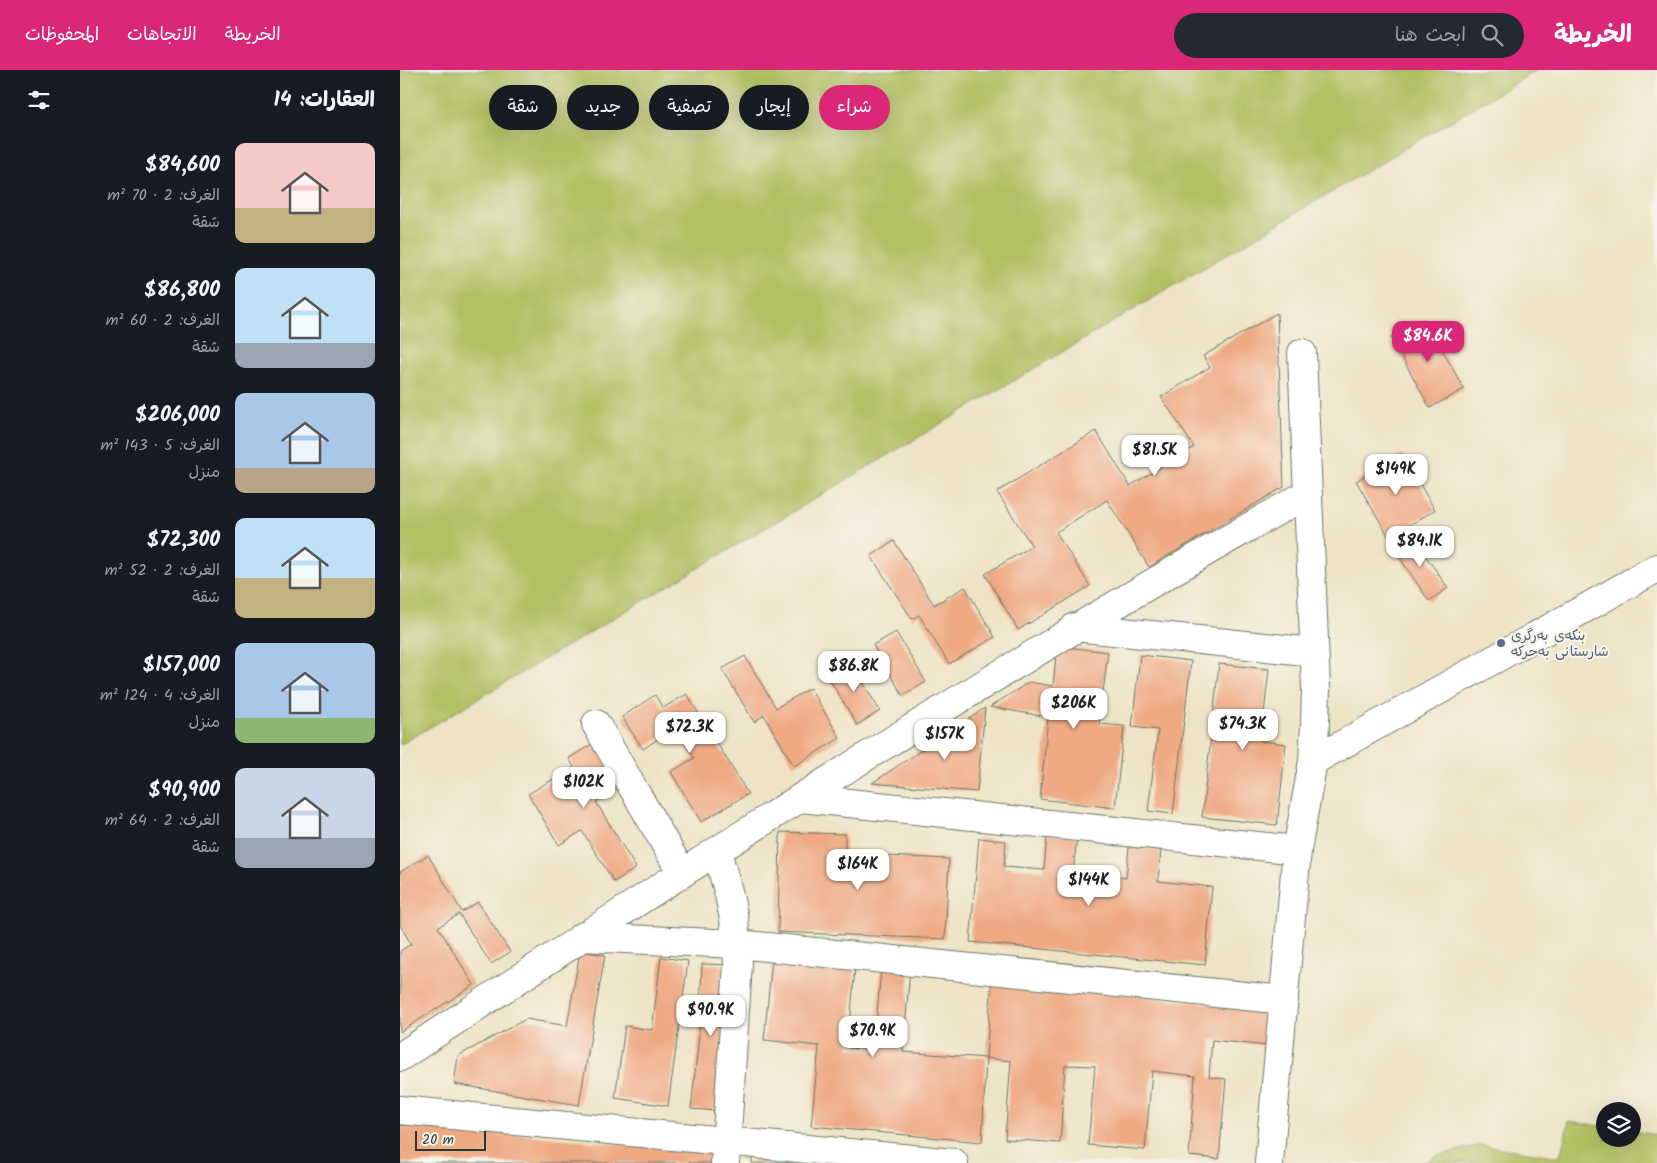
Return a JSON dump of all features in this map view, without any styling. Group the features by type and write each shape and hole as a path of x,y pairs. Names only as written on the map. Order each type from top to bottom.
{"street":[{"path":"1269,1163 1297,850 1312,761 1316,724 1302,353"},
{"path":"400,1057 682,873 985,682 1307,494"},
{"path":"1312,761 1657,568"},
{"path":"1075,628 1314,652"},
{"path":"596,724 682,873"},
{"path":"801,798 1297,850"},
{"path":"717,852 729,894 737,944 738,985 726,1153"},
{"path":"581,938 737,944 1284,1000"},
{"path":"400,1110 726,1153 954,1163"}],"green space":[{"path":"400,70 1537,70 400,745"},
{"path":"1569,1121 1596,1126 1596,1147 1641,1147 1641,1132 1657,1135 1657,1163 1424,1163 1436,1156 1480,1145 1560,1157"}],"building":[{"path":"1277,313 1284,487 1149,567 1107,500 1056,532 1090,586 1018,630 985,574 1032,546 997,492 1096,431 1130,486 1194,447 1161,397 1210,367 1203,356"},
{"path":"1425,319 1464,389 1430,408 1391,337"},
{"path":"1402,454 1435,510 1389,537 1356,481"},
{"path":"1411,535 1448,588 1429,601 1393,548"},
{"path":"894,541 934,605 965,587 995,637 949,664 919,615 912,619 871,556"},
{"path":"896,632 926,682 903,696 873,645"},
{"path":"1057,646 1108,652 1099,724 1124,726 1115,808 1040,799 1048,717 990,707 1029,682 1053,686"},
{"path":"1140,655 1191,661 1173,814 1148,811 1158,730 1132,727"},
{"path":"745,656 776,708 810,688 840,738 794,766 764,715 754,722 722,669"},
{"path":"850,661 880,711 857,725 827,675"},
{"path":"1219,664 1269,669 1261,741 1286,744 1277,825 1202,817"},
{"path":"687,694 748,794 701,822 671,772 694,758 676,727 643,749 622,717 655,695 663,708"},
{"path":"985,708 977,792 872,783"},
{"path":"594,743 621,786 596,802 636,868 614,882 582,831 559,845 528,794 574,767 569,758"},
{"path":"780,832 845,834 845,854 949,859 945,939 778,932"},
{"path":"1047,834 1077,837 1073,873 1126,878 1129,847 1161,850 1158,881 1212,887 1205,965 970,942 979,838 1006,841 1004,867 1044,870"},
{"path":"428,855 462,912 478,902 510,952 491,964 459,914 438,927 474,985 400,1032 400,951 411,944 400,925 400,872"},
{"path":"580,951 605,955 579,1105 454,1084 458,1056 526,1019 567,1026"},
{"path":"661,957 688,961 668,1106 615,1098 625,1026 652,1030"},
{"path":"772,960 855,967 848,1048 874,1050 881,968 910,970 903,1052 986,1058 982,1142 811,1126 819,1046 764,1040"},
{"path":"702,964 730,965 718,1111 691,1109 699,1036"},
{"path":"992,979 1272,1011 1268,1046 1212,1040 1209,1077 1226,1079 1219,1159 1189,1156 1195,1076 1152,1071 1145,1150 1088,1145 1095,1066 1065,1065 1060,1143 1005,1139 1011,1061 986,1058"},
{"path":"400,1125 432,1126 720,1154 719,1163 400,1163"},
{"path":"752,1157 798,1162 798,1163 752,1163"}],"place":[{"name":"بنکەی بەرگری شارستانی بەحرکە","path":"1501,643"}]}
